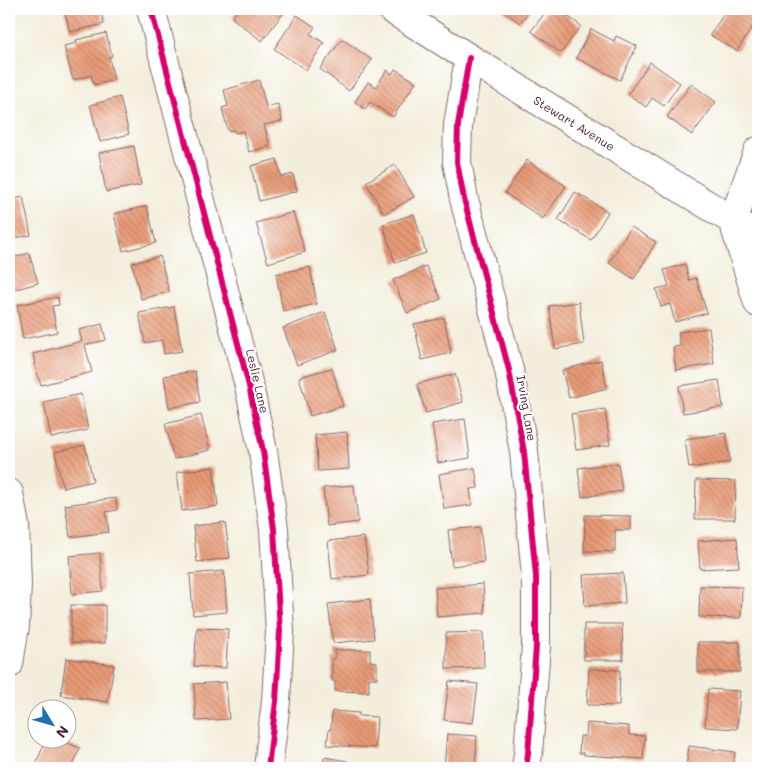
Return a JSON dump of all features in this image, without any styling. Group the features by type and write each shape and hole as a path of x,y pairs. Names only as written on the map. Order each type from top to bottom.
{"street":[{"name":"Leslie Lane","path":"151,9 249,386 263,451 274,529 280,631 276,700 268,768"},
{"name":"Stewart Avenue","path":"391,9 758,236"},
{"name":"Irving Lane","path":"469,58 458,125 457,162 464,199 509,370 524,452 536,576 536,646 526,768"},
{"path":"758,151 734,221 758,303"},
{"path":"9,493 15,526 18,584 15,626 9,664"}],"building":[{"path":"64,9 100,9 104,24 70,32"},
{"path":"238,9 280,9 284,12 262,41 232,18"},
{"path":"501,9 531,9 520,23"},
{"path":"548,9 558,9 581,26 561,53 531,31"},
{"path":"727,9 758,9 758,18 737,51 710,35"},
{"path":"297,15 315,27 310,34 324,43 306,70 274,49"},
{"path":"591,29 614,41 616,36 637,46 620,80 576,58"},
{"path":"106,33 112,56 109,57 114,80 94,85 91,75 73,80 64,46 77,43 76,40"},
{"path":"342,39 372,60 349,91 320,69"},
{"path":"650,62 680,83 664,106 652,98 646,107 628,94"},
{"path":"395,69 416,82 393,117 370,102 365,109 355,102 368,82 376,87 387,70 392,74"},
{"path":"259,80 266,107 278,104 282,121 264,125 270,146 249,152 243,131 235,133 234,130 228,131 222,108 228,106 224,90"},
{"path":"691,84 716,102 692,135 667,117"},
{"path":"120,97 129,134 100,142 90,105"},
{"path":"134,146 141,185 106,192 99,153"},
{"path":"277,159 281,177 293,174 297,191 259,201 251,166"},
{"path":"527,160 566,186 543,219 505,193"},
{"path":"395,165 414,197 384,214 366,182"},
{"path":"9,172 13,183 9,184"},
{"path":"575,192 608,212 591,240 558,220"},
{"path":"23,197 31,235 9,239 9,200"},
{"path":"147,206 156,243 123,251 114,214"},
{"path":"293,212 305,252 268,263 256,223"},
{"path":"414,214 426,253 395,263 383,224"},
{"path":"631,227 656,242 634,279 609,263"},
{"path":"29,253 38,283 9,291 9,259"},
{"path":"160,256 169,292 141,299 132,263"},
{"path":"685,264 689,280 696,278 707,313 675,322 670,304 661,307 656,289 669,286 664,270"},
{"path":"426,266 441,299 407,313 393,280"},
{"path":"310,267 317,304 283,311 276,274"},
{"path":"58,297 59,305 52,306 57,332 23,339 17,305"},
{"path":"579,302 584,344 555,349 549,306"},
{"path":"174,307 182,351 164,354 162,340 145,343 139,313"},
{"path":"325,312 338,350 297,365 283,328"},
{"path":"444,318 451,353 422,360 414,324"},
{"path":"102,324 106,340 85,345 92,372 41,385 33,354 82,341 79,330"},
{"path":"709,328 714,364 676,370 673,347 680,346 678,332"},
{"path":"601,360 607,388 569,398 562,370"},
{"path":"332,368 343,406 310,416 299,377"},
{"path":"195,371 200,402 169,408 164,376"},
{"path":"455,374 463,402 426,413 417,384"},
{"path":"719,380 723,407 683,413 679,386"},
{"path":"81,394 88,430 51,438 44,402"},
{"path":"605,409 610,445 576,450 571,414"},
{"path":"201,415 210,450 174,459 165,424"},
{"path":"465,419 470,458 438,463 432,424"},
{"path":"347,432 349,469 318,471 315,435"},
{"path":"726,433 730,462 689,468 685,439"},
{"path":"85,445 93,481 63,488 55,452"},
{"path":"618,463 622,491 582,497 578,468"},
{"path":"213,467 218,506 182,511 177,472"},
{"path":"475,468 478,488 470,489 472,505 444,509 439,474"},
{"path":"696,480 736,481 735,519 695,519"},
{"path":"354,485 358,522 327,526 323,488"},
{"path":"116,498 117,510 106,512 109,532 70,537 65,505"},
{"path":"585,515 631,516 631,530 615,530 615,552 584,551"},
{"path":"225,522 230,558 197,562 193,526"},
{"path":"480,527 484,562 452,566 448,530"},
{"path":"364,537 369,575 332,579 328,541"},
{"path":"737,538 739,567 700,569 698,541"},
{"path":"100,553 103,591 72,594 69,556"},
{"path":"224,571 227,612 193,615 190,574"},
{"path":"623,573 625,603 585,606 583,575"},
{"path":"483,584 485,613 437,617 435,588"},
{"path":"700,586 742,587 741,618 699,617"},
{"path":"370,599 374,639 333,643 328,604"},
{"path":"71,605 105,605 105,643 71,643"},
{"path":"584,624 622,624 623,660 584,660"},
{"path":"197,628 228,629 226,668 194,666"},
{"path":"483,632 484,668 446,669 446,633"},
{"path":"698,642 740,642 740,672 698,672"},
{"path":"335,650 370,650 370,661 377,662 377,678 369,678 369,692 335,691 335,681 332,681 332,659 335,659"},
{"path":"66,658 114,665 108,702 61,695"},
{"path":"589,669 620,670 619,706 587,705"},
{"path":"449,681 478,684 473,723 444,720"},
{"path":"226,682 229,719 196,721 194,684"},
{"path":"708,689 740,691 737,729 705,727"},
{"path":"332,711 359,713 359,716 377,717 375,748 327,745 329,729 331,729"},
{"path":"587,723 629,726 629,735 645,736 643,759 584,755 584,753 579,753 580,736 586,736"},
{"path":"447,734 477,736 475,768 444,768"},
{"path":"689,746 735,752 733,768 686,768"},
{"path":"78,747 80,748 72,768 34,768 42,750 78,750"},
{"path":"324,757 347,761 346,768 323,768"}],"cycle path":[{"path":"151,9 249,386 263,451 274,529 280,631 276,701 268,768"},
{"path":"469,58 458,125 457,162 464,199 509,370 524,452 536,576 536,646 526,768"}]}
